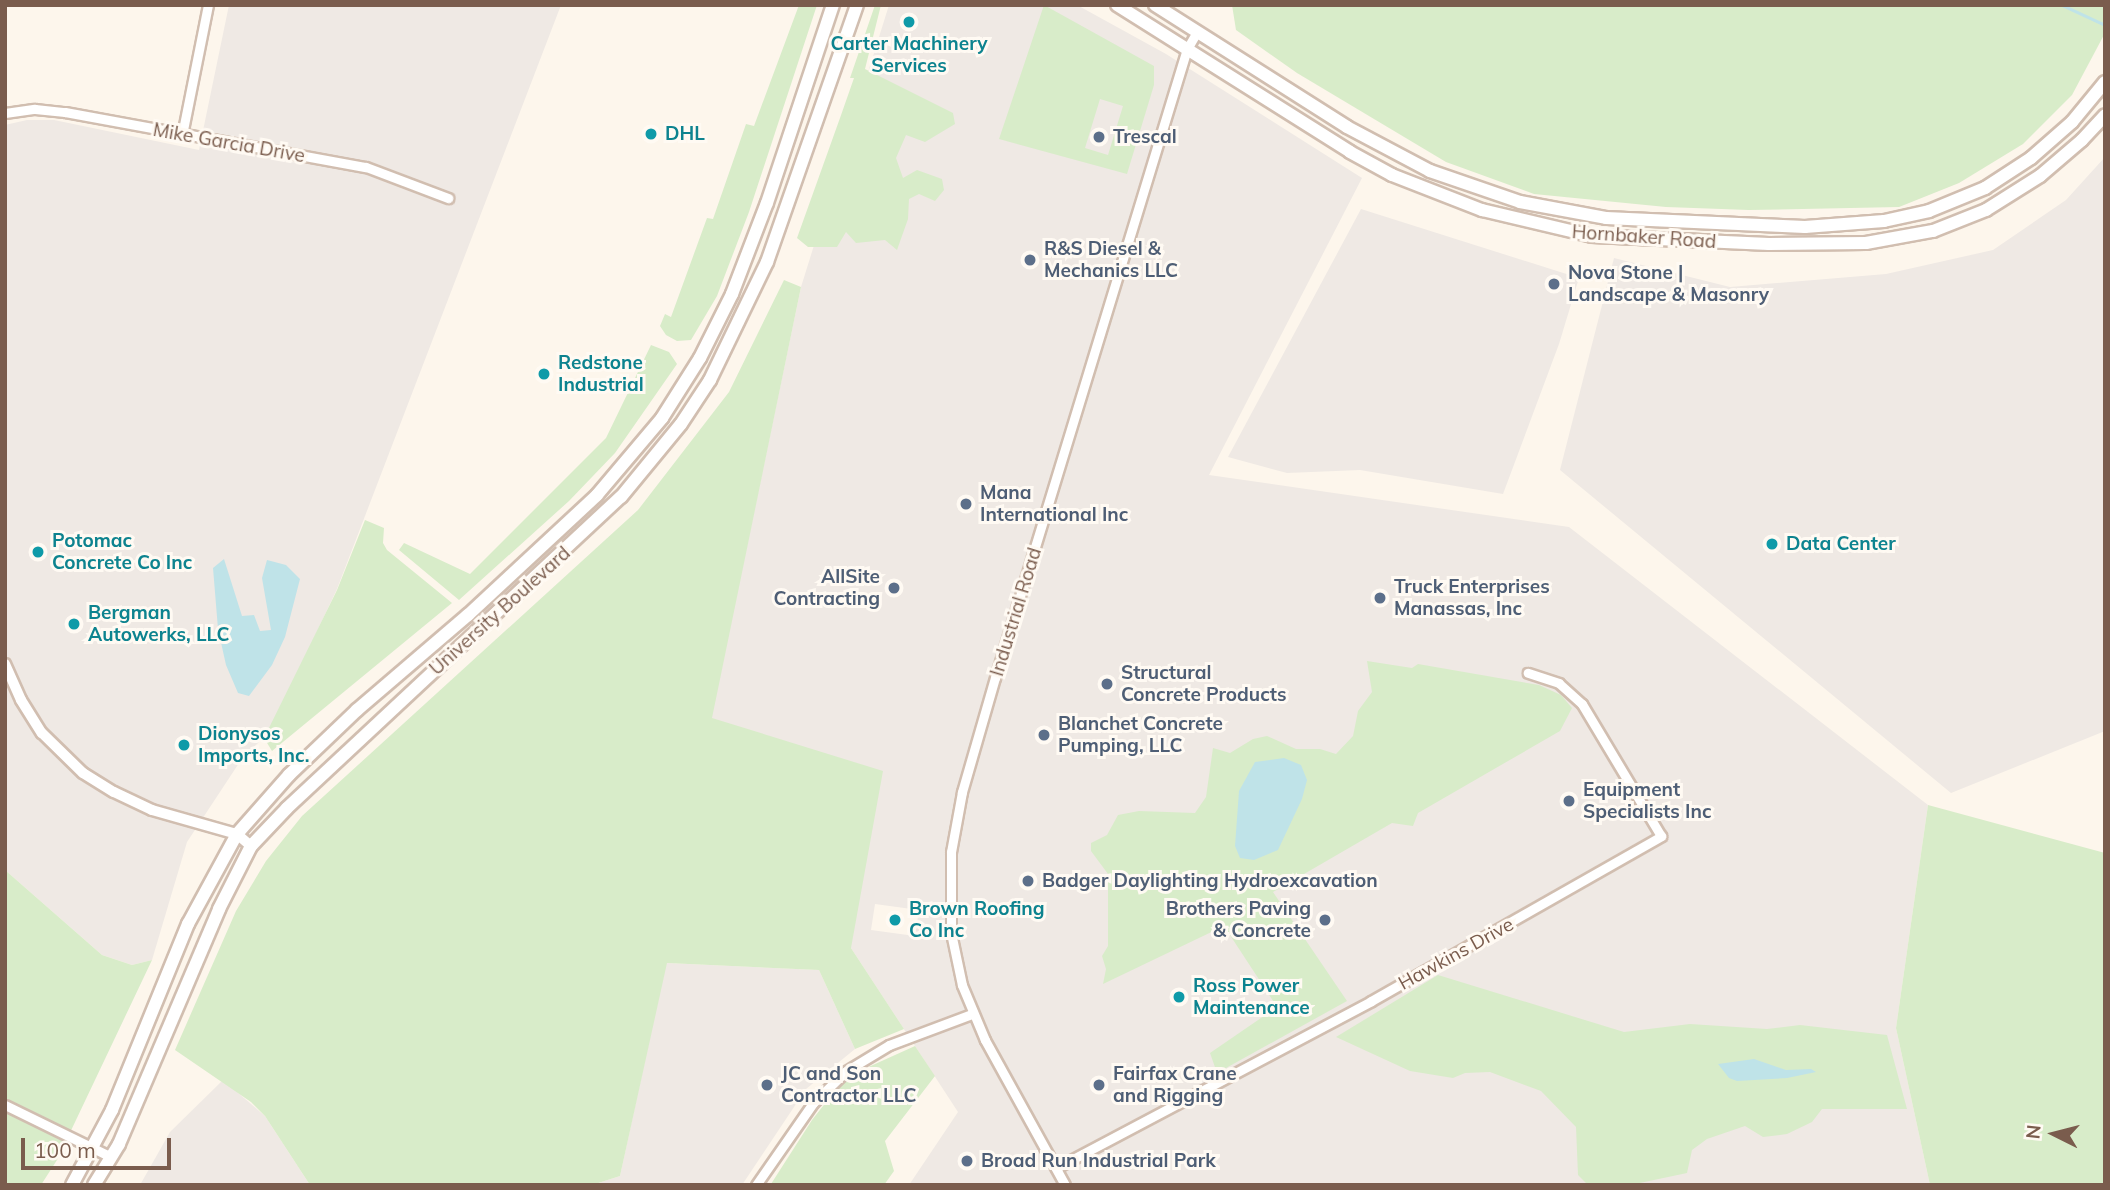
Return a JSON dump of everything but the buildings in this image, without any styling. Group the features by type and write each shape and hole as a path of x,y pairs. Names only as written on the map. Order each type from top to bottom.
{"main road":[{"name":"University Boulevard","path":"72,1185 112,1110 188,924 237,834 289,775 357,710 468,615 597,495 662,418 699,358 732,294 767,203 833,5"},
{"name":"University Boulevard","path":"94,1185 111,1157 219,909 251,846 345,752 596,522 647,468 710,380 755,291 857,5"},
{"name":"Hornbaker Road","path":"1117,5 1350,152 1424,189 1532,225 1626,239 1866,243 1933,231 1986,210 2040,176 2082,140 2105,115"},
{"name":"Hornbaker Road","path":"1156,5 1347,127 1430,171 1489,193 1552,210 1666,223 1805,227 1863,223 1949,205 2001,179 2032,158 2073,122 2105,82"}],"street":[{"path":"182,135 208,5"},
{"name":"Industrial Road","path":"1065,1185 972,1013 956,959 949,901 951,852 962,792 1187,49 1197,32"},
{"name":"Mike Garcia Drive","path":"5,113 35,109 65,112 366,167 448,198"},
{"path":"5,664 21,700 42,733 83,773 152,810 237,834 251,846"},
{"name":"Hawkins Drive","path":"1056,1168 1371,1002 1661,836 1582,704 1559,683 1528,673"},
{"path":"756,1185 813,1103 846,1071 889,1045 972,1013"},
{"path":"5,1105 111,1157"}],"shaded area":[{"path":"229,5 561,5 337,589 269,733 243,757 187,842 152,960 132,965 102,955 5,870 5,125 27,120 54,120 199,150"},
{"name":"Broad Run Industrial Park","path":"889,5 1077,5 1166,54 1362,178 1209,475 1569,527 1928,805 1896,1028 1930,1185 909,1185 958,1112 851,948 711,718 801,287","holes":["875,904 919,910 915,936 871,930"]},
{"path":"2105,157 2105,731 1951,793 1560,470 1614,258 1730,287 1886,274 1993,250 2066,200"},
{"path":"1361,209 1579,278 1559,344 1503,494 1360,470 1287,473 1228,457"},
{"path":"666,963 819,970 855,1049 806,1089 742,1185 592,1185 620,1176"},
{"path":"223,1080 265,1116 310,1185 140,1185 170,1132"}],"green space":[{"path":"799,5 817,5 749,212 717,296 691,340 677,341 666,335 660,326 665,314 671,317 707,218 713,219 746,124 754,126"},
{"path":"875,5 881,5 865,69 953,113 955,124 925,142 906,135 896,158 903,178 917,170 942,179 944,190 935,201 919,194 909,199 908,219 897,250 885,240 856,243 846,232 837,247 808,247 797,238 854,78 850,78"},
{"path":"1044,5 1154,66 1154,85 1127,174 999,139","holes":["1100,99 1123,106 1108,155 1085,148"]},
{"path":"1232,5 2105,5 2105,33 2072,95 2023,144 1959,183 1899,207 1749,210 1666,207 1534,194 1446,162 1297,73 1236,30"},
{"path":"784,280 801,287 712,718 883,771 851,948 904,1029 855,1049 819,970 667,963 620,1176 592,1185 310,1185 265,1116 251,1102 175,1050 236,911 266,861 302,816 638,510 729,392"},
{"path":"651,345 669,352 677,364 615,453 569,501 459,600 399,550 404,543 470,574 606,438"},
{"path":"365,520 384,528 383,543 387,550 452,603 272,751 264,738 337,590"},
{"path":"1367,661 1412,668 1418,664 1539,685 1561,695 1572,708 1560,731 1418,813 1413,826 1392,823 1273,892 1347,1001 1217,1073 1210,1053 1277,1007 1224,926 1103,984 1106,969 1102,956 1108,946 1108,874 1091,851 1091,843 1107,835 1118,815 1139,811 1195,813 1206,797 1213,748 1230,753 1253,739 1267,736 1296,749 1320,749 1336,754 1353,736 1358,711 1372,692"},
{"path":"1928,805 2105,853 2105,1185 1930,1185 1896,1028"},
{"path":"5,870 102,955 132,965 152,960 57,1160 41,1185 5,1185"},
{"path":"1438,975 1624,1032 1690,1024 1767,1029 1800,1025 1887,1035 1907,1109 1822,1109 1812,1122 1787,1134 1763,1137 1745,1126 1707,1139 1692,1150 1687,1173 1635,1184 1588,1185 1578,1175 1576,1127 1541,1091 1490,1072 1465,1073 1453,1078 1410,1071 1336,1037"},
{"path":"915,1046 935,1076 885,1141 894,1171 884,1185 771,1184 812,1120 838,1087 864,1069"}],"water":[{"path":"224,559 242,616 254,615 260,631 271,630 262,578 267,560 286,565 300,579 285,637 272,665 249,696 238,693 226,665 218,629 213,568"},
{"path":"1284,758 1301,765 1307,780 1302,799 1278,850 1254,860 1240,858 1235,846 1239,791 1255,762"},
{"path":"1754,1059 1786,1070 1811,1069 1816,1072 1787,1078 1737,1081 1729,1078 1718,1064"}],"waterway":[{"path":"2062,5 2105,25"}],"place":[{"name":"Carter Machinery Services","path":"909,22"},
{"name":"DHL","path":"651,134"},
{"name":"Trescal","path":"1099,137"},
{"name":"R&S Diesel & Mechanics LLC","path":"1030,260"},
{"name":"Nova Stone | Landscape & Masonry","path":"1554,284"},
{"name":"Redstone Industrial","path":"544,374"},
{"name":"Mana International Inc","path":"966,504"},
{"name":"Data Center","path":"1772,544"},
{"name":"Potomac Concrete Co Inc","path":"38,552"},
{"name":"AllSite Contracting","path":"894,588"},
{"name":"Truck Enterprises Manassas, Inc","path":"1380,598"},
{"name":"Bergman Autowerks, LLC","path":"74,624"},
{"name":"Structural Concrete Products","path":"1107,684"},
{"name":"Blanchet Concrete Pumping, LLC","path":"1044,735"},
{"name":"Dionysos Imports, Inc.","path":"184,745"},
{"name":"Equipment Specialists Inc","path":"1569,801"},
{"name":"Badger Daylighting Hydroexcavation","path":"1028,881"},
{"name":"Brown Roofing Co Inc","path":"895,920"},
{"name":"Brothers Paving & Concrete","path":"1325,920"},
{"name":"Ross Power Maintenance","path":"1179,997"},
{"name":"JC and Son Contractor LLC","path":"767,1085"},
{"name":"Fairfax Crane and Rigging","path":"1099,1085"},
{"name":"Broad Run Industrial Park","path":"967,1161"}]}
